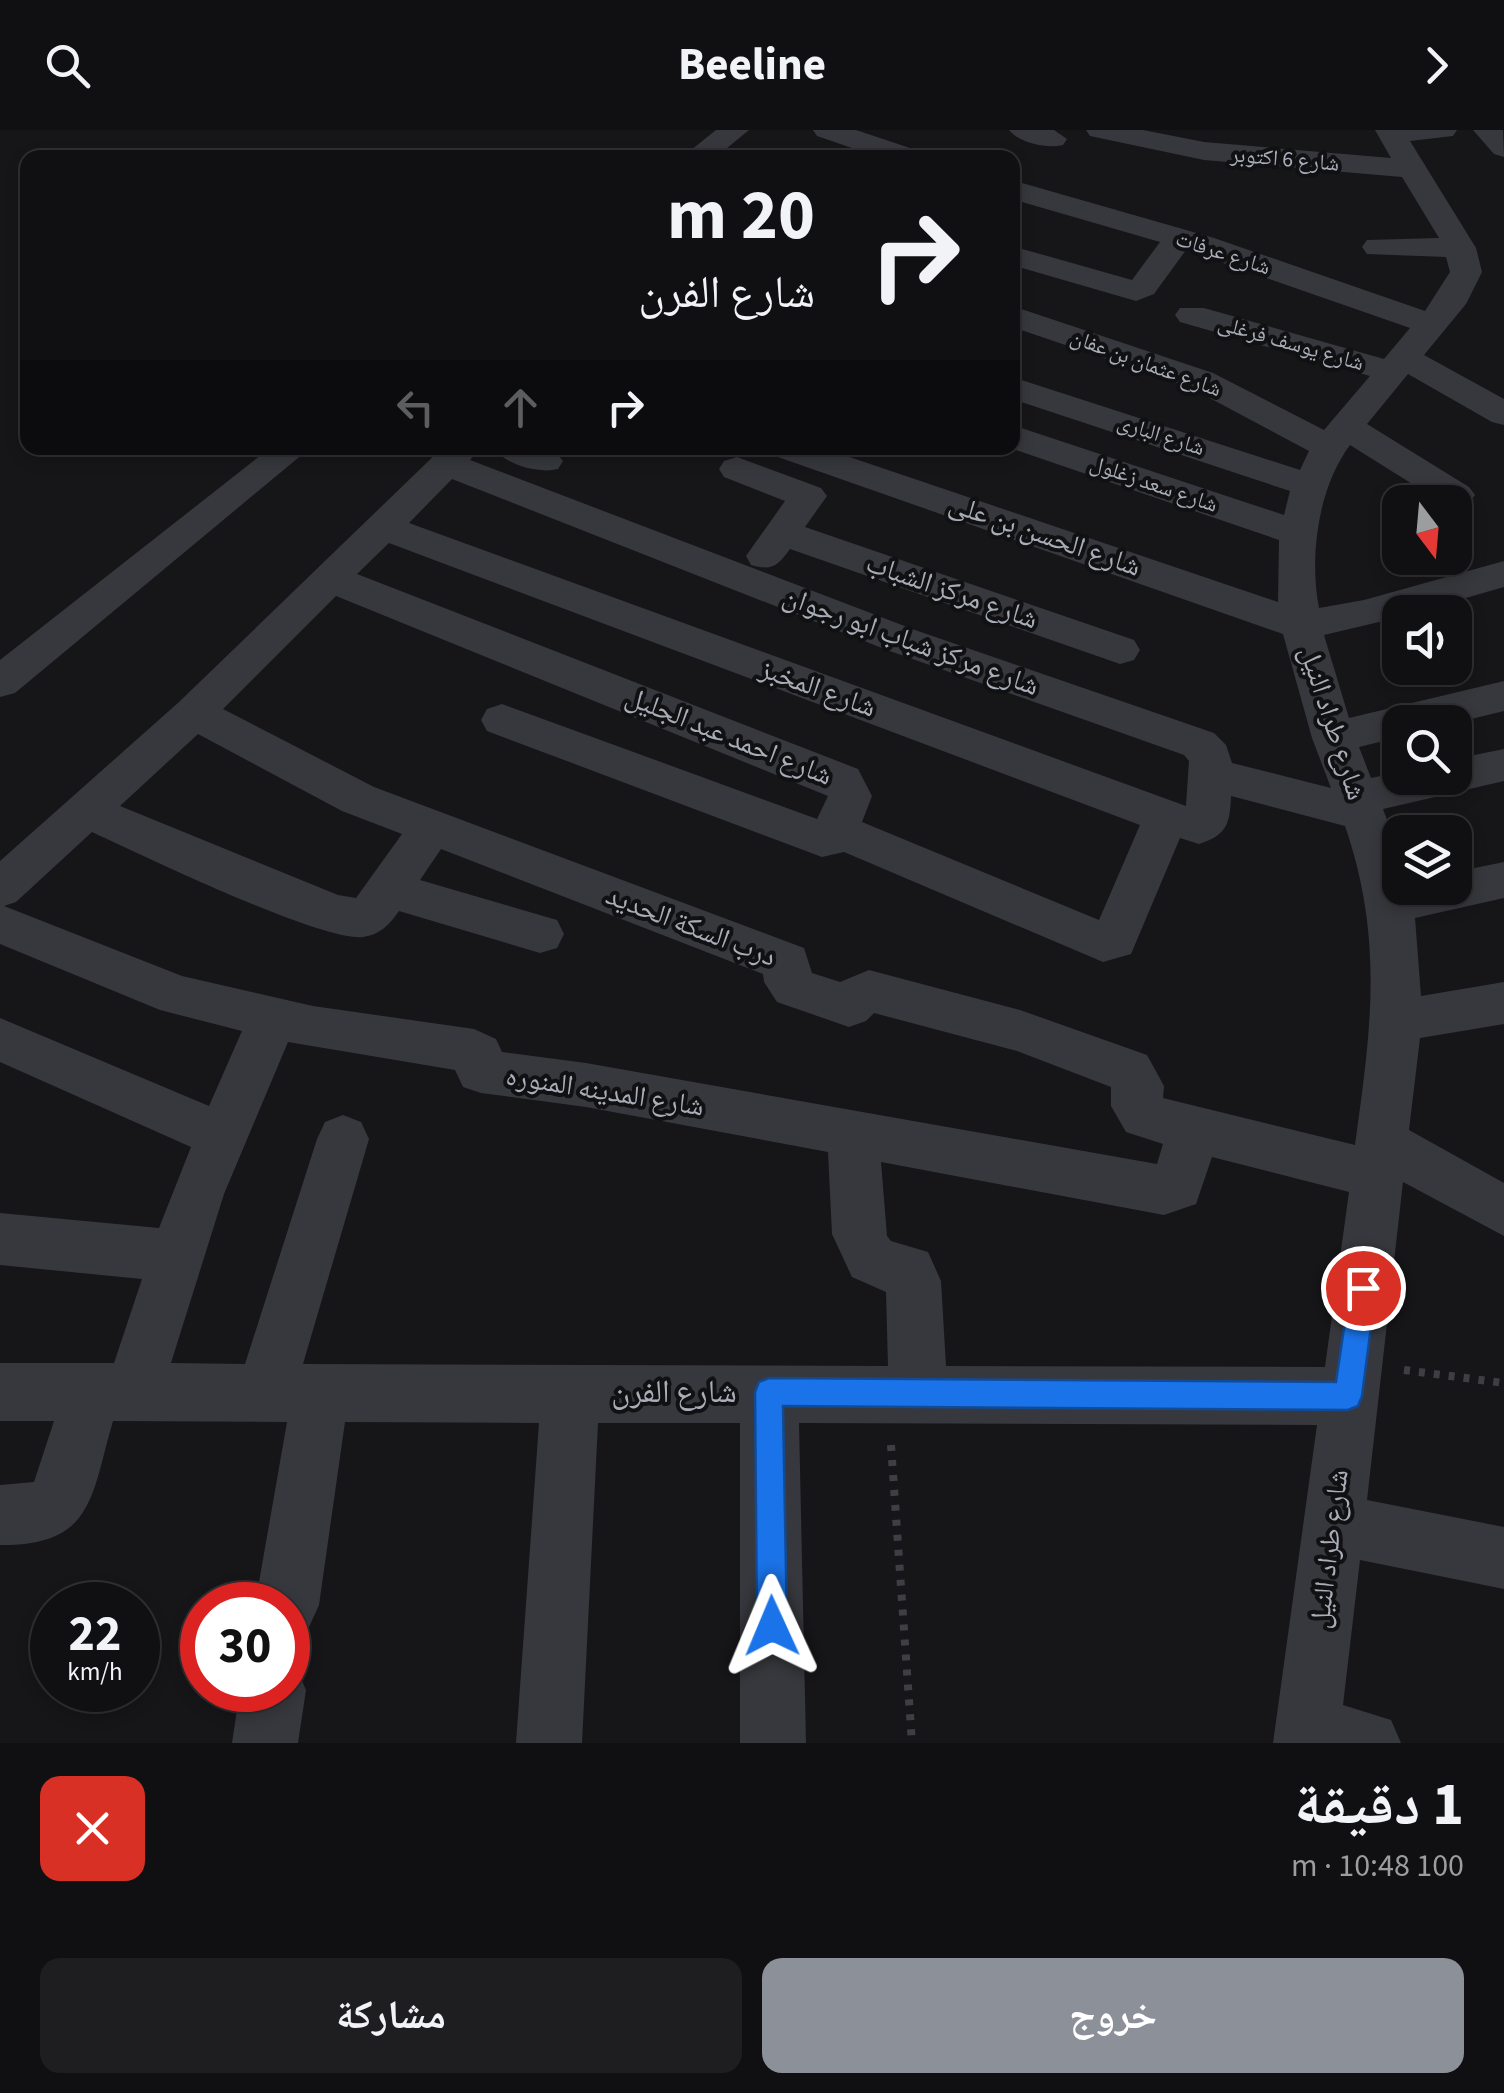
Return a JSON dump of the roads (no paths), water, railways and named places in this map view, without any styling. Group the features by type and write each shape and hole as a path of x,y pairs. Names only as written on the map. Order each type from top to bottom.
{"street":[{"path":"707,150 735,130"},
{"path":"812,150 831,130 889,150"},
{"path":"1023,130 1054,140"},
{"name":"شارع 6 اكتوبر","path":"1100,130 1204,151 1398,145 1443,130"},
{"path":"1487,130 1504,148"},
{"path":"1398,145 1480,266"},
{"name":"شارع عرفات","path":"1020,191 1179,238 1408,351"},
{"path":"1020,257 1136,290 1143,287 1179,238"},
{"path":"1378,247 1480,266"},
{"name":"شارع طراد النيل","path":"1382,879 1333,738 1301,625 1295,591 1296,534 1328,453 1480,266"},
{"name":"شارع يوسف فرغلى","path":"1192,315 1408,351"},
{"name":"شارع عثمان بن عفان","path":"1020,319 1201,380 1328,453"},
{"path":"1408,351 1504,414"},
{"name":"شارع البارى","path":"1020,389 1328,453"},
{"name":"شارع سعد زغلول","path":"1020,439 1296,534"},
{"path":"1328,453 1426,485"},
{"path":"0,682 283,455"},
{"name":"شارع الحسن بن على","path":"808,455 1301,625"},
{"path":"0,889 194,713 454,456"},
{"name":"شارع مركز شباب ابو رجوان","path":"454,456 747,580 901,640 1199,744 1210,756 1210,774"},
{"path":"737,469 807,494 806,502 747,580"},
{"name":"شارع المخبز","path":"383,527 1199,827 1209,817 1210,774"},
{"name":"شارع مركز الشباب","path":"783,532 1120,650"},
{"path":"1301,625 1364,614 1504,574"},
{"name":"شارع احمد عبد الجليل","path":"331,578 842,781 850,796 838,822 840,830 1110,942 1166,817"},
{"path":"1333,738 1504,696"},
{"name":"درب السكة الحديد","path":"194,713 358,798 787,962 788,982 794,988 848,1006 862,992 869,991 1020,1031 1134,1075 1139,1086 1136,1106 1140,1114 1194,1128 1380,1158 1504,1211"},
{"path":"502,720 822,839 830,839 840,830"},
{"path":"1472,772 1504,765"},
{"path":"1210,774 1359,805 1392,795"},
{"path":"87,811 218,869 335,914 367,917 432,827"},
{"path":"1472,887 1504,880"},
{"path":"390,888 540,934"},
{"name":"شارع طراد النيل","path":"1327,1739 1333,1524 1398,1021 1397,962 1390,905"},
{"name":"شارع المدينه المنوره","path":"0,924 177,995 273,1018 474,1051 482,1072 586,1086 1170,1192 1177,1187 1194,1128"},
{"path":"1398,1021 1504,1003"},
{"path":"0,1515 33,1516 52,1508 60,1496 175,1256 220,1135 273,1018"},
{"path":"0,1039 33,1050 220,1135"},
{"path":"855,1134 854,1188 867,1253 874,1262 904,1269 913,1281 903,1394"},
{"path":"288,1582 294,1390 342,1139"},
{"path":"0,1239 175,1256"},
{"name":"شارع الفرن","path":"0,1392 903,1394 1350,1380"},
{"path":"549,1743 570,1392"},
{"path":"769,1392 773,1743"},
{"path":"1333,1524 1504,1558"},
{"path":"265,1743 270,1712"}]}
